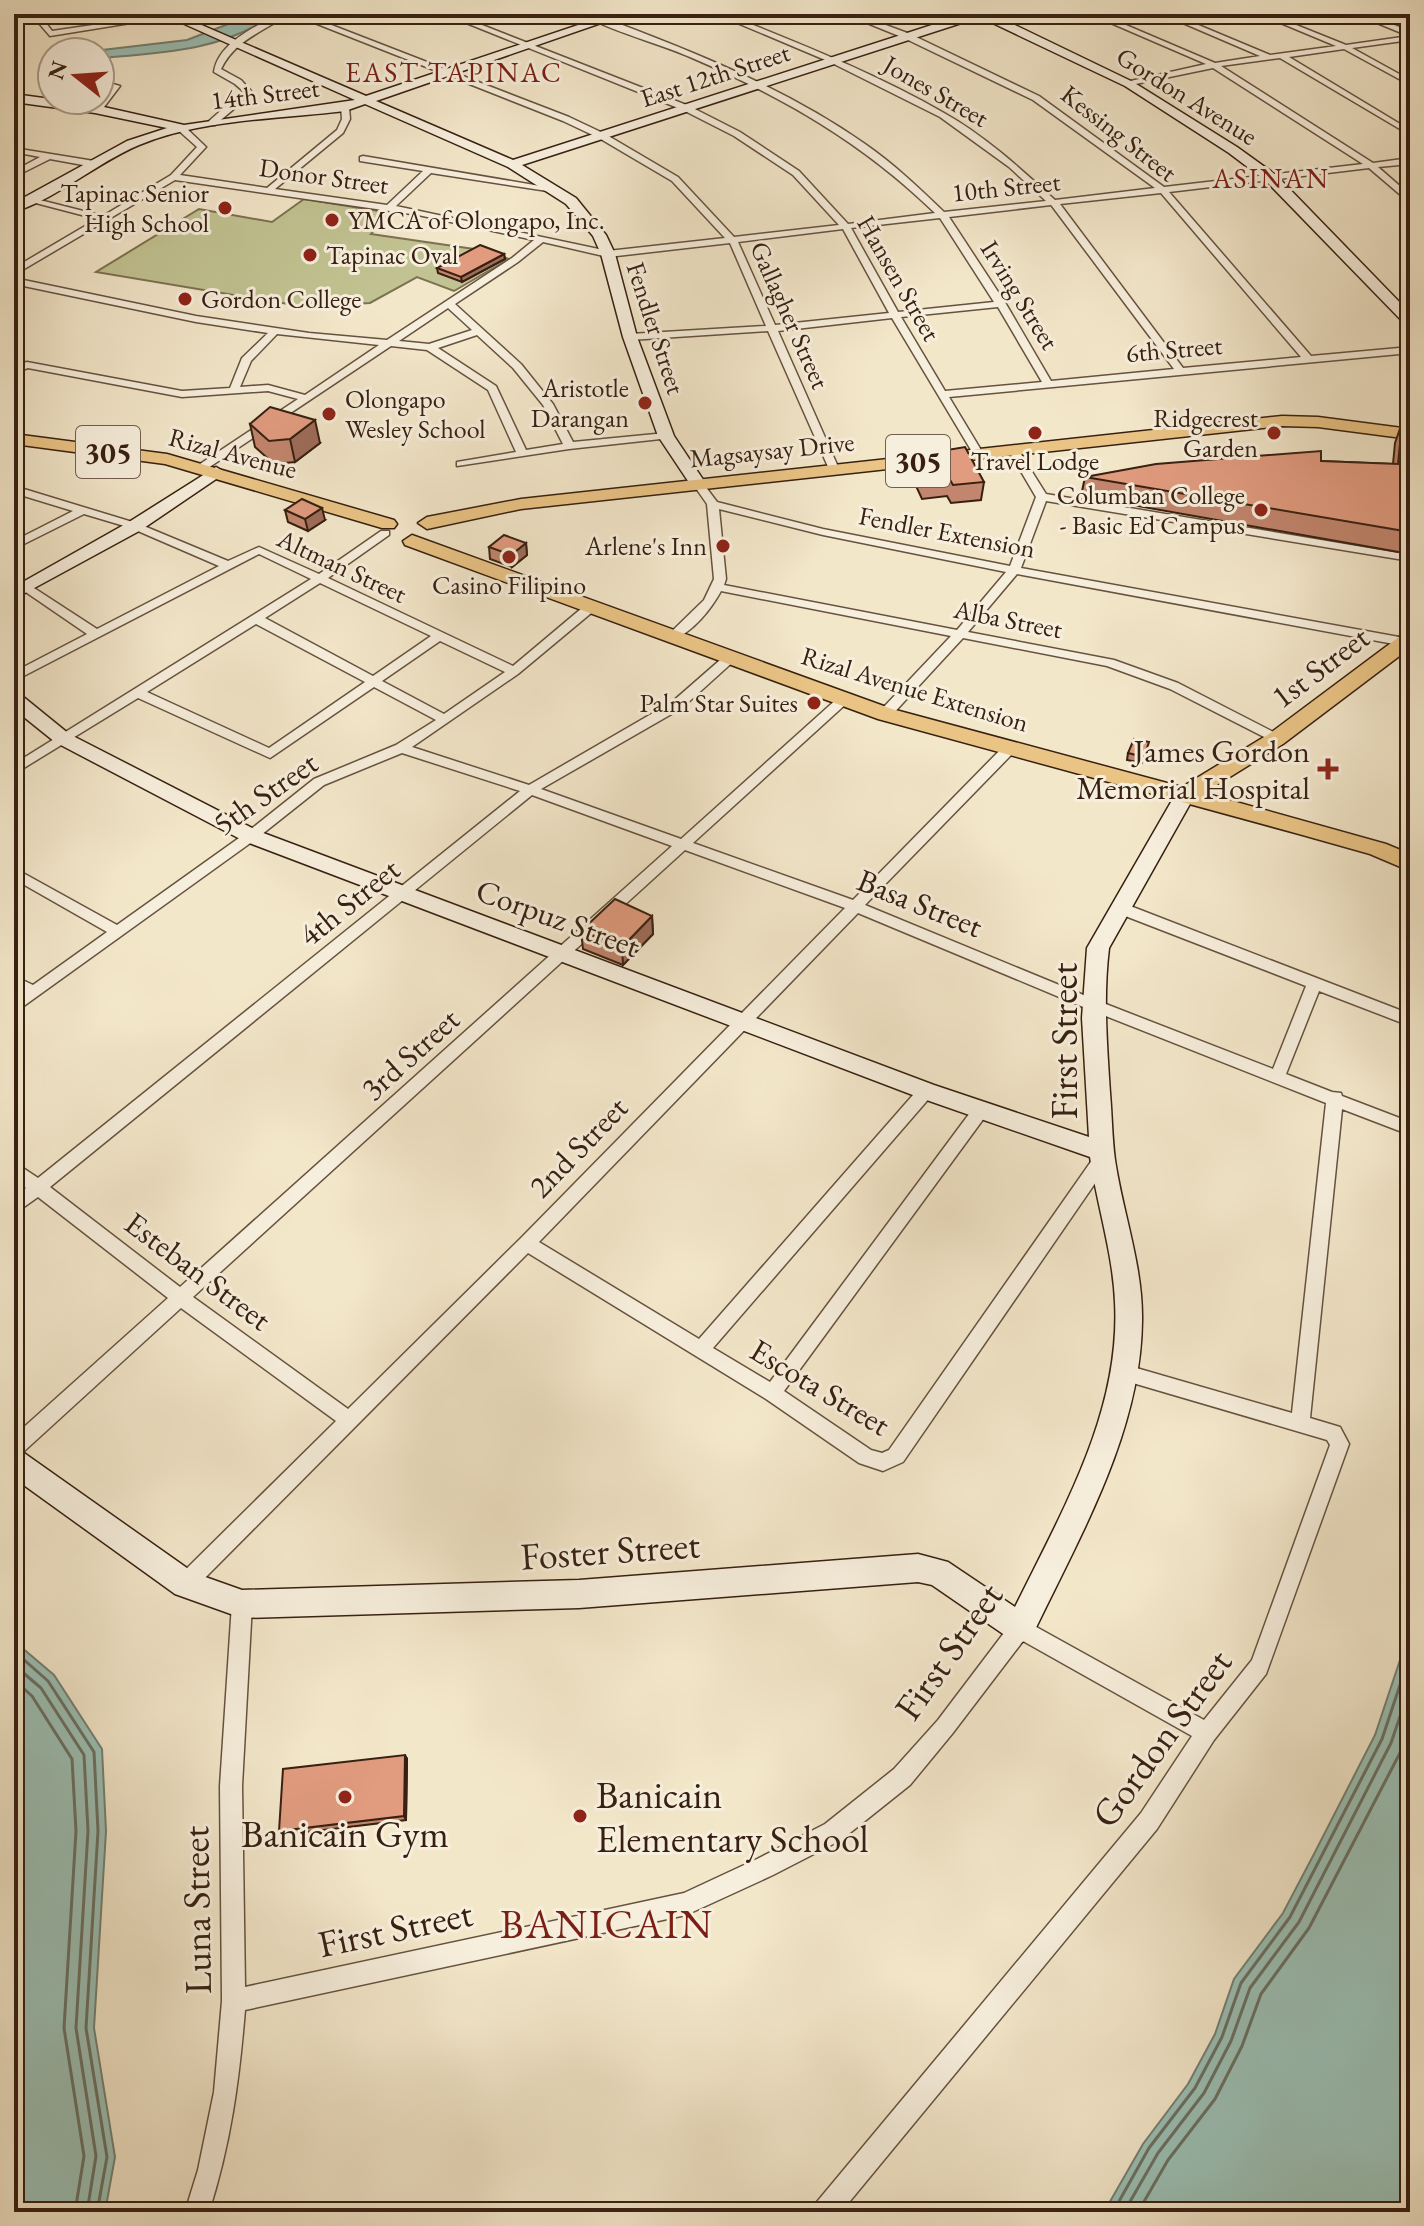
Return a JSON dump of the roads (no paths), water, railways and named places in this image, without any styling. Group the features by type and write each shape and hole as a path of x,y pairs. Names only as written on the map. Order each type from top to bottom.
{"main road":[{"name":"Magsaysay Drive","path":"403,523 521,504 1282,421 1318,422 1410,434"},
{"name":"Rizal Avenue","path":"14,439 167,459 403,523"},
{"name":"305","path":"403,523 398,542 412,541"},
{"path":"403,523 427,534 412,541"},
{"name":"Rizal Avenue Extension","path":"412,541 885,714 1378,849 1410,863"},
{"name":"1st Street","path":"1185,795 1276,739 1409,641"}],"street":[{"path":"35,14 50,34 174,15"},
{"path":"212,123 247,91 217,70 230,43 284,14"},
{"name":"Gallagher Street","path":"296,14 450,72 602,136 675,179 734,242 834,469"},
{"name":"Hansen Street","path":"448,14 686,108 782,162 816,193 846,227 979,455"},
{"name":"Irving Street","path":"586,14 759,84 867,146 944,216 1048,384"},
{"name":"14th Street","path":"14,208 146,138 212,123 345,107 622,14"},
{"name":"Jones Street","path":"720,14 833,60 960,125 1012,165 1055,204 1181,372"},
{"name":"Kessing Street","path":"849,14 907,36 1046,103 1163,190 1309,360"},
{"name":"East 12th Street","path":"512,164 980,14"},
{"name":"Gordon Avenue","path":"980,14 1129,84 1271,178 1410,321"},
{"path":"1094,14 1214,65 1372,166 1410,200"},
{"path":"1166,14 1270,57"},
{"path":"1263,14 1343,46 1410,83"},
{"path":"1359,14 1410,36"},
{"name":"Fendler Street","path":"174,15 209,34 512,164 554,189 581,210 608,254 630,337 666,436 713,504"},
{"path":"1129,84 1214,65 1410,36"},
{"path":"1282,56 1410,133"},
{"path":"14,98 36,101"},
{"path":"269,190 340,131 346,119 345,107"},
{"path":"14,272 174,177 202,147 181,128 116,113"},
{"path":"14,150 94,164"},
{"path":"14,174 49,156"},
{"path":"363,159 554,189"},
{"name":"10th Street","path":"608,254 734,242 1410,161"},
{"path":"390,207 429,170"},
{"name":"Donor Street","path":"174,177 390,207 476,223 608,254"},
{"path":"31,199 102,218"},
{"path":"19,587 135,526 306,398 541,239"},
{"path":"14,281 196,319 387,344 430,347 478,331"},
{"path":"448,303 517,366 548,404 569,446"},
{"path":"630,337 774,328 1001,304"},
{"path":"234,390 246,360 275,331"},
{"path":"430,347 492,388 522,453"},
{"name":"6th Street","path":"943,394 1410,350"},
{"path":"14,370 27,365 182,394 268,388 306,398"},
{"path":"461,464 569,446 666,436"},
{"path":"1014,451 1042,497 1410,558"},
{"name":"Altman Street","path":"14,489 135,526 229,566 260,550 514,671"},
{"path":"885,714 959,635 1014,570 1042,497"},
{"path":"674,635 707,603 718,587 713,504"},
{"name":"Fendler Extension","path":"713,504 823,532 1014,570 1409,641"},
{"path":"14,546 85,509"},
{"path":"14,770 403,523"},
{"path":"14,677 229,566"},
{"path":"19,587 97,635"},
{"name":"Alba Street","path":"718,587 1127,668 1174,686 1276,739"},
{"name":"5th Street","path":"14,1007 251,836 319,782 401,748 445,720 514,671 592,606"},
{"path":"255,618 445,720"},
{"path":"136,692 265,753 275,751 439,636"},
{"name":"4th Street","path":"14,1207 530,790 677,705 731,657"},
{"name":"Corpuz Street","path":"14,699 62,738 251,836 926,1091 1103,1154"},
{"name":"3rd Street","path":"14,1448 843,700"},
{"name":"Basa Street","path":"401,748 530,790 857,907 1093,1005 1335,1097 1410,1129"},
{"name":"2nd Street","path":"185,1584 527,1243 1010,748"},
{"name":"First Street","path":"234,2001 686,1904 833,1832 902,1777 945,1727 1020,1628 1093,1475 1126,1373 1130,1320 1125,1272 1103,1154 1093,1005 1098,948 1185,795"},
{"path":"14,873 118,932"},
{"path":"1120,908 1410,1020"},
{"path":"14,981 34,993"},
{"path":"1278,1075 1315,983"},
{"path":"700,1350 926,1091"},
{"path":"1300,1424 1335,1097"},
{"path":"772,1393 981,1110"},
{"name":"Escota Street","path":"527,1243 772,1393 866,1457 883,1462 896,1456 1103,1154"},
{"name":"Esteban Street","path":"14,1169 182,1299 348,1419"},
{"name":"Gordon Street","path":"825,2212 1149,1821 1207,1733 1259,1667 1340,1444 1333,1433 1126,1373"},
{"name":"Foster Street","path":"14,1462 185,1584 242,1604 579,1594 918,1568 938,1572 1020,1628 1207,1733"},
{"name":"Luna Street","path":"197,2212 210,2170 226,2092 234,2001 231,1786 242,1604"}],"water":[{"path":"254,14 274,14 234,36 213,43 116,57 116,48 187,40"},
{"path":"1410,1630 1410,2200 1402,2212 1104,2212 1143,2144 1188,2084 1215,2034 1234,1979 1283,1913 1375,1735"},
{"path":"14,1641 54,1675 102,1749 106,1831 94,2028 115,2157 105,2212 14,2212"}],"place":[{"name":"Tapinac Senior High School","path":"225,208"},
{"name":"YMCA of Olongapo, Inc.","path":"332,220"},
{"name":"Tapinac Oval","path":"310,255"},
{"name":"Gordon College","path":"185,299"},
{"name":"Aristotle Darangan","path":"645,403"},
{"name":"Olongapo Wesley School","path":"329,414"},
{"name":"Travel Lodge","path":"1035,433"},
{"name":"Ridgecrest Garden","path":"1274,433"},
{"name":"Columban College - Basic Ed Campus","path":"1261,510"},
{"name":"Arlene's Inn","path":"723,546"},
{"name":"Casino Filipino","path":"509,557"},
{"name":"Palm Star Suites","path":"814,703"},
{"name":"James Gordon Memorial Hospital","path":"1328,769"},
{"name":"Banicain Gym","path":"345,1797"},
{"name":"Banicain Elementary School","path":"580,1816"}],"district":[{"name":"EAST TAPINAC","path":"454,72"},
{"name":"ASINAN","path":"1271,178"},
{"name":"BANICAIN","path":"607,1924"}]}
